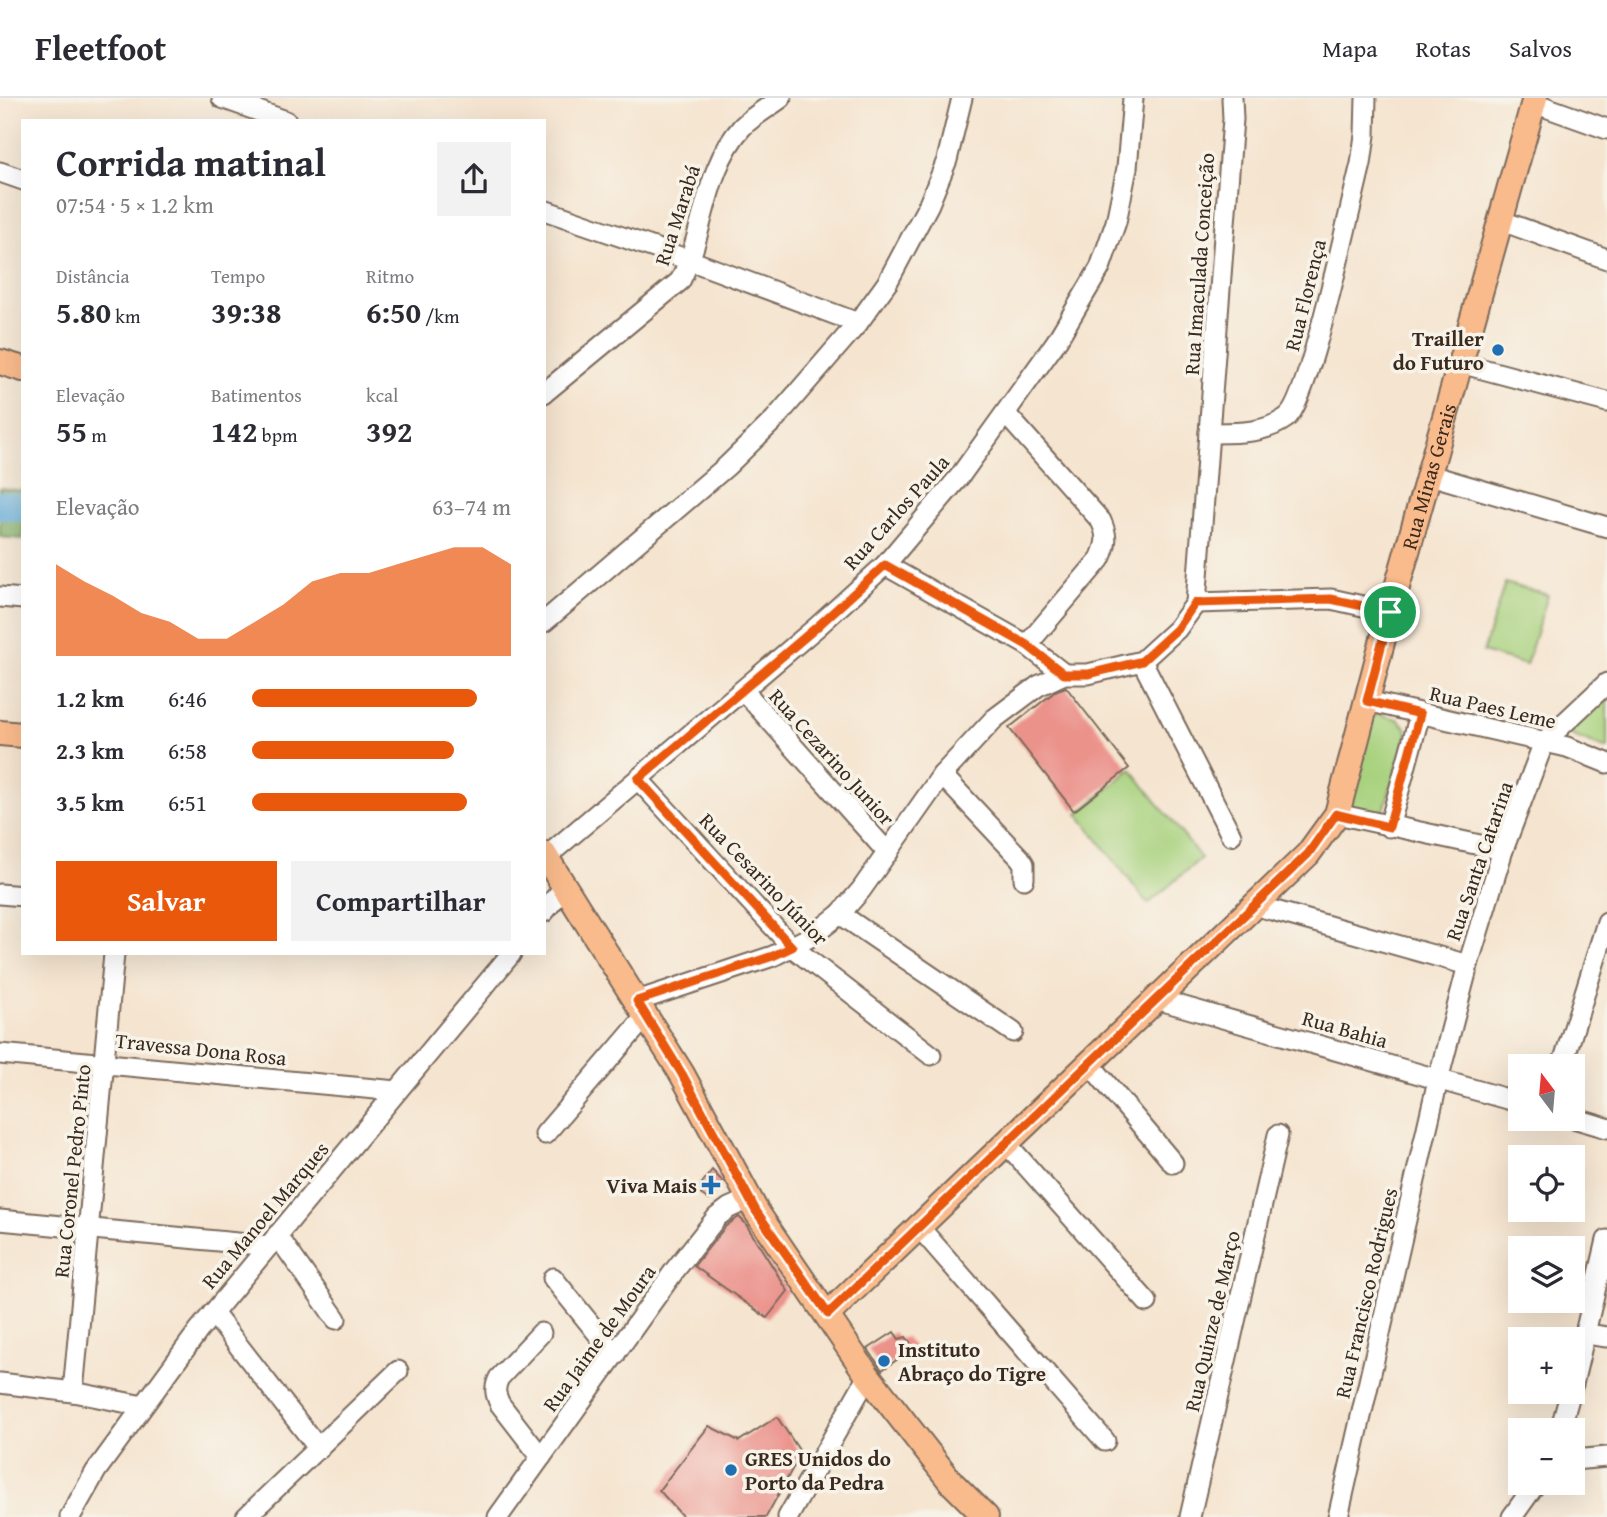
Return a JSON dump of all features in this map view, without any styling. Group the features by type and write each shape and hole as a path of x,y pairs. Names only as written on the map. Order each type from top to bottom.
{"main road":[{"name":"Rua Minas Gerais","path":"828,1314 1308,854 1336,814 1534,100"},
{"path":"0,362 21,368"},
{"path":"0,733 21,735"},
{"path":"546,858 682,1074 749,1199 868,1377 952,1483 986,1517"}],"street":[{"path":"222,98 280,119"},
{"name":"Rua Marabá","path":"546,391 680,281 720,160 744,125 781,98"},
{"path":"546,620 727,466 774,420 859,323 887,283 929,204 947,160 962,98"},
{"name":"Rua Carlos Paula","path":"546,855 818,626 885,565 960,476 1056,342 1100,268 1116,222 1127,168 1133,98"},
{"name":"Rua Imaculada Conceição","path":"1195,603 1233,119 1232,98"},
{"name":"Rua Florença","path":"1209,433 1243,433 1266,428 1288,418 1300,401 1361,164 1366,98"},
{"path":"1534,100 1607,129"},
{"path":"0,172 21,179"},
{"path":"546,211 859,323"},
{"path":"1502,221 1607,259"},
{"path":"1460,363 1607,402"},
{"path":"1006,414 1101,521 1107,534 1107,545 1100,559 1027,645"},
{"path":"1430,475 1607,527"},
{"path":"885,565 1027,645 1064,674"},
{"path":"0,597 21,599"},
{"path":"545,1134 642,1008 792,947 840,914 888,853 943,775 994,719 1038,686 1064,674 1088,674 1142,661 1177,629 1195,603 1331,599 1390,612"},
{"path":"1142,661 1231,835"},
{"name":"Rua Santa Catarina","path":"1438,1080 1468,965 1503,850 1544,742 1607,683"},
{"name":"Rua Cezarino Junior","path":"743,690 888,853"},
{"name":"Rua Paes Leme","path":"1367,701 1567,747 1607,763"},
{"path":"1389,827 1420,714"},
{"path":"943,775 1020,858 1024,864 1024,879"},
{"name":"Rua Cesarino Júnior","path":"638,779 792,947 931,1055"},
{"path":"1336,814 1503,850"},
{"path":"546,910 565,887"},
{"path":"0,894 21,896"},
{"path":"1254,905 1468,965"},
{"path":"840,914 1013,1032"},
{"path":"1566,1054 1607,922"},
{"name":"Rua Coronel Pedro Pinto","path":"73,1392 106,1063 114,955"},
{"name":"Rua Manoel Marques","path":"70,1517 96,1471 213,1313 510,955"},
{"name":"Rua Bahia","path":"1156,999 1508,1099"},
{"name":"Travessa Dona Rosa","path":"0,1054 397,1091"},
{"path":"1089,1063 1173,1163"},
{"name":"Rua Francisco Rodrigues","path":"1338,1517 1438,1080"},
{"path":"1586,1122 1607,1128"},
{"name":"Rua Quinze de Março","path":"1190,1517 1279,1135"},
{"path":"1006,1143 1147,1302"},
{"name":"Rua Jaime de Moura","path":"498,1517 675,1270 717,1217 749,1199"},
{"path":"0,1220 273,1241 336,1319"},
{"path":"919,1227 1105,1441"},
{"path":"1585,1338 1607,1240"},
{"path":"553,1279 615,1354"},
{"path":"213,1313 319,1449"},
{"path":"541,1333 499,1378 495,1387 500,1404 541,1457"},
{"path":"1586,1334 1607,1337"},
{"path":"246,1517 398,1371"},
{"path":"788,1517 868,1377"},
{"path":"0,1383 73,1392 143,1406"},
{"path":"1585,1459 1607,1457"},
{"path":"1512,1517 1528,1495"}],"green space":[{"path":"0,488 21,491 21,539 0,537"},
{"path":"1505,583 1548,595 1526,665 1483,652"},
{"path":"1607,691 1607,749 1573,736 1566,730"},
{"path":"1378,714 1397,719 1406,727 1407,733 1382,817 1347,808 1371,718"},
{"path":"1131,769 1201,858 1148,904 1078,814"}],"building":[{"path":"1066,687 1129,768 1074,811 1009,728 1057,690"},
{"name":"Viva Mais","path":"712,1170 723,1182 709,1200 696,1191"},
{"path":"739,1217 788,1291 767,1318 694,1266 726,1226"},
{"name":"Instituto Abraço do Tigre","path":"894,1332 899,1339 906,1337 914,1348 882,1370 868,1349"},
{"name":"GRES Unidos do Porto da Pedra","path":"777,1417 801,1453 766,1517 683,1517 659,1490 709,1426 739,1441"}],"waterway":[{"path":"0,505 21,508"}],"place":[{"name":"Trailler do Futuro","path":"1498,350"},
{"name":"Viva Mais","path":"711,1185"},
{"name":"Instituto Abraço do Tigre","path":"884,1361"},
{"name":"GRES Unidos do Porto da Pedra","path":"731,1470"}],"route":[{"path":"885,565 1027,645 1064,674 1088,674 1142,661 1177,629 1195,603 1331,599 1390,612 1367,701 1420,714 1389,827 1336,814 1308,854 828,1314 756,1211 682,1074 637,1001 773,956 792,947 638,779 818,626 885,565"}]}
